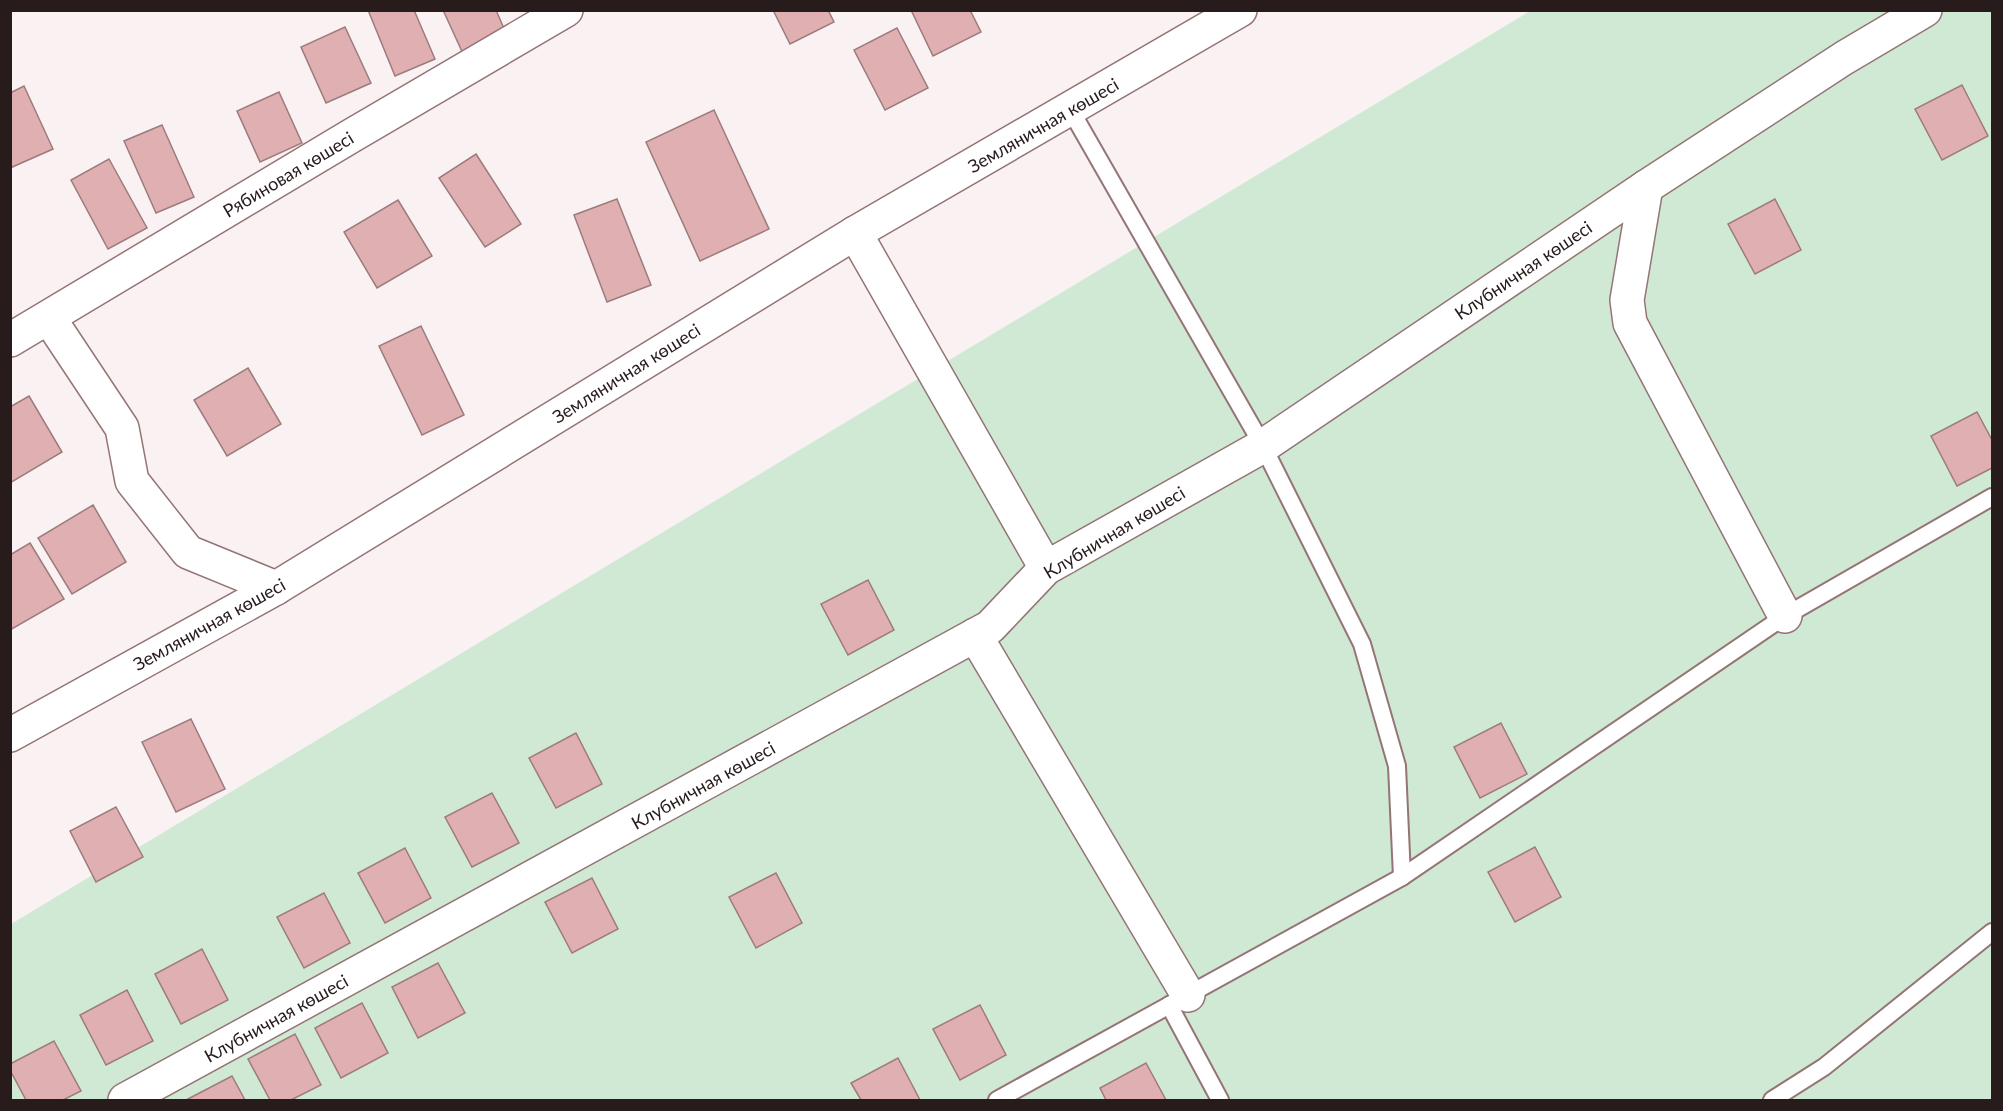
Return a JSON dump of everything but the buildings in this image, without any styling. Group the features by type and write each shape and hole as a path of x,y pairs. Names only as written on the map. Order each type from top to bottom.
{"street":[{"name":"Рябиновая көшесі","path":"10,340 566,10"},
{"name":"Земляничная көшесі","path":"10,735 276,588 855,233 1240,10"},
{"name":"Клубничная көшесі","path":"125,1101 990,627 1046,568 1263,446 1646,187 1845,58 1925,10"},
{"path":"1646,187 1627,300 1630,323 1785,616"},
{"path":"855,233 1046,568"},
{"path":"49,318 122,428 132,481 188,552 276,588"},
{"path":"975,636 1179,1000"}],"lane":[{"path":"1071,109 1263,446 1362,644 1397,766 1402,877"},
{"path":"997,1101 1402,877 1785,616 1992,497"},
{"path":"1772,1101 1824,1067 1992,932"},
{"path":"1179,1000 1220,1101"}],"green space":[{"path":"1530,11 1992,11 1992,1100 11,1100 11,924"}]}
